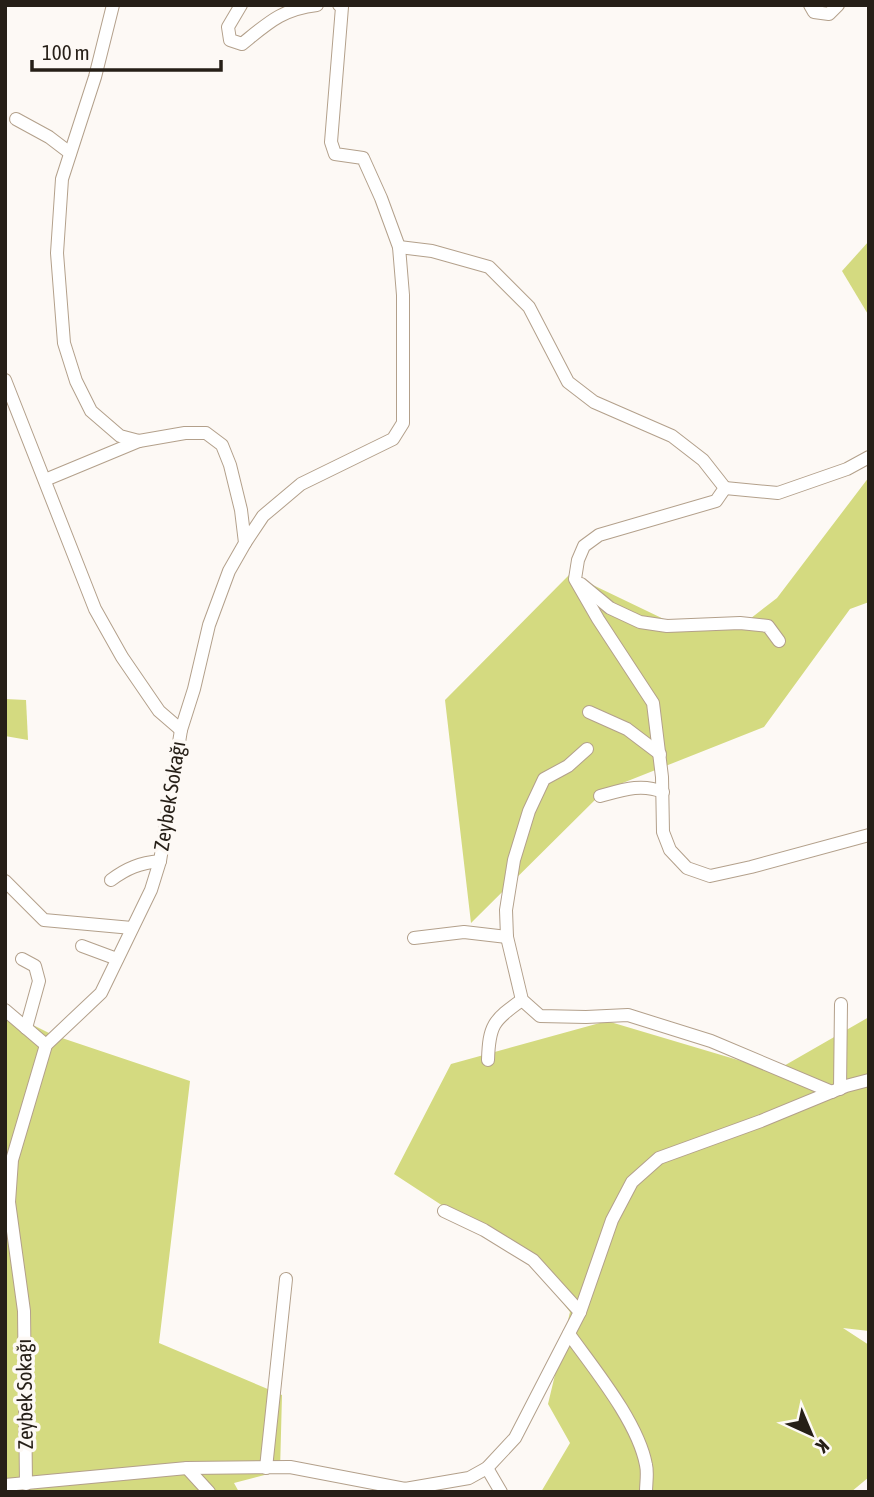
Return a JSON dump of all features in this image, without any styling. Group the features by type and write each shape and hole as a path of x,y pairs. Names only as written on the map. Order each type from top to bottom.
{"street":[{"path":"113,5 95,77 62,179 57,253 64,344 76,381 91,411 120,436 139,441"},
{"path":"241,5 229,27 229,40 242,44 276,16 300,7 317,5"},
{"name":"Zeybek Sokağı","path":"26,1484 24,1311 18,1257 9,1242 9,1202 12,1160 46,1045 101,993 151,890 160,861 181,730 209,625 229,571 244,543 263,516 301,484 393,439 403,423 399,247 363,158 335,154 331,142 342,7 339,5"},
{"path":"810,5 814,12 829,14 838,5"},
{"path":"16,119 49,137 70,153"},
{"path":"399,247 432,251 489,267 528,307 568,382 594,402 672,436 703,460 725,488 778,493 847,469 869,457"},
{"path":"5,380 95,609 122,657 159,711 181,730"},
{"path":"45,480 139,441 185,433 206,433 222,445 230,465 241,510 244,543"},
{"path":"725,488 716,501 599,535 584,546 578,560 575,579 653,703 663,792 663,832 670,850 687,868 710,876 869,835"},
{"path":"575,579 610,608 640,622 667,626 740,623 768,626 779,640"},
{"path":"589,712 627,729 660,754"},
{"path":"587,749 568,766 544,779 529,811 514,860 506,910 507,937 522,1000 540,1016 628,1015 711,1041 836,1090"},
{"path":"600,796 636,786 651,787 663,792"},
{"name":"Zeybek Sokağı","path":"111,880 141,863 160,861"},
{"path":"5,881 44,920 59,923 97,923 132,929"},
{"path":"414,938 464,932 507,937"},
{"path":"82,946 117,959"},
{"path":"22,959 35,966 39,981 26,1028"},
{"path":"488,1060 489,1033 502,1014 522,1000"},
{"path":"836,1090 841,1004"},
{"path":"5,1010 46,1045"},
{"path":"5,1485 187,1468 290,1468 405,1489 469,1478 487,1468 515,1438 580,1312 612,1220 632,1182 659,1158 836,1090 869,1080"},
{"path":"444,1212 484,1230 533,1260 580,1312"},
{"path":"267,1468 286,1279"},
{"path":"569,1334 615,1400 638,1439 647,1466 646,1492"},
{"path":"187,1468 209,1492"},
{"path":"487,1468 501,1492"}],"green space":[{"path":"869,241 869,316 842,271"},
{"path":"869,477 869,602 850,609 764,727 605,790 471,923 445,700 570,574 672,623 746,622 777,598"},
{"path":"5,699 26,700 28,740 5,736"},
{"path":"7,1012 53,1035 190,1081 159,1343 282,1395 280,1471 234,1483 239,1492 5,1492"},
{"path":"869,1017 869,1331 843,1328 869,1345 869,1477 851,1492 541,1492 570,1443 548,1404 570,1312 532,1264 394,1174 451,1064 607,1021 775,1071"}]}
